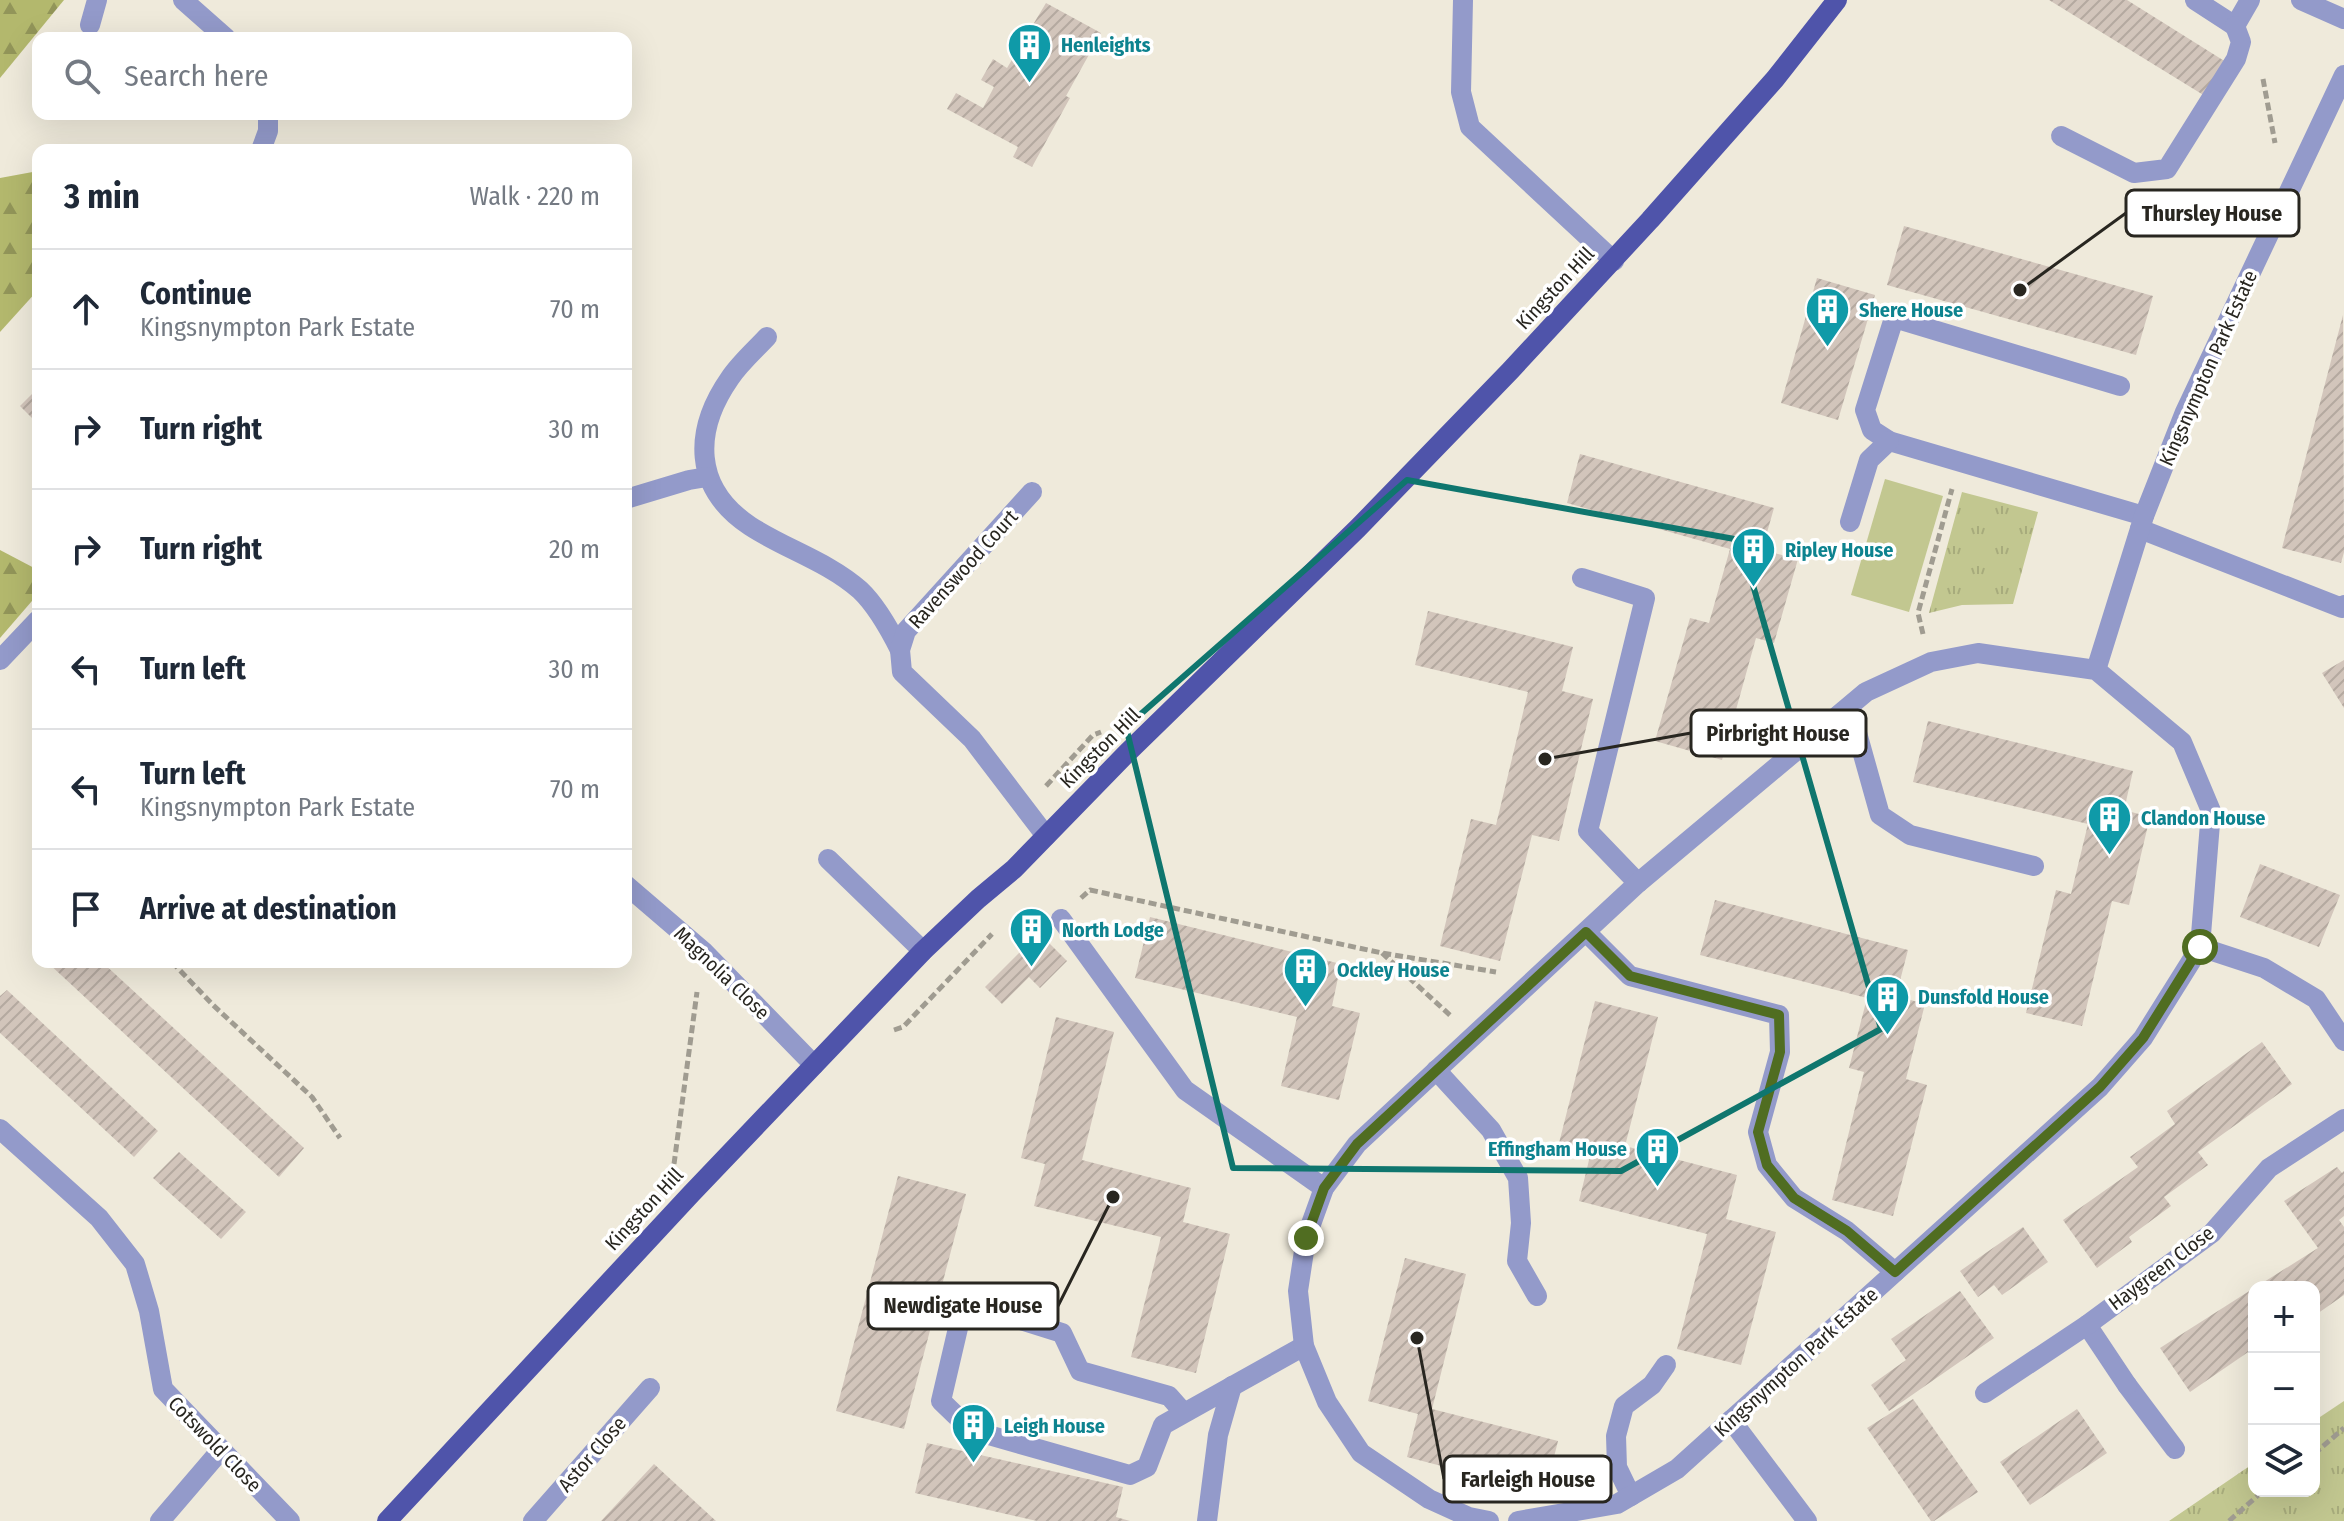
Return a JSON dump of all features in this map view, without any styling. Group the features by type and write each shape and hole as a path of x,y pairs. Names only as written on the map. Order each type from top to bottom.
{"main road":[{"name":"Kingston Hill","path":"387,1521 691,1194 923,951 1046,836 1358,528 1614,261 1775,79 1837,0"}],"street":[{"path":"90,25 97,0"},
{"path":"183,0 219,32"},
{"path":"1463,0 1461,92 1470,127 1614,261"},
{"path":"2061,136 2134,173 2167,169 2236,59 2241,42 2235,26 2195,0"},
{"path":"2235,26 2250,0"},
{"path":"2301,0 2335,10"},
{"name":"Kingsnympton Park Estate","path":"1518,1521 1617,1504 1677,1469 2100,1087 2143,1038 2200,947 2211,811 2182,742 2096,670 2142,523 2185,412 2344,75"},
{"path":"263,144 268,120"},
{"path":"2120,386 1894,318 1865,410 1872,430 1889,441 1960,460 2142,523 2342,608 2344,605"},
{"path":"632,497 707,477 703,446 714,411 729,378 767,337"},
{"path":"1850,522 1869,460 1889,441"},
{"name":"Ravenswood Court","path":"707,477 727,507 750,526 817,560 861,591 890,630 900,650 902,672 972,739 1046,836"},
{"name":"Ravenswood Court","path":"900,650 906,631 1032,492"},
{"path":"1582,578 1645,598 1588,831 1638,883"},
{"path":"0,660 32,626"},
{"path":"1489,1521 1469,1517 1429,1499 1361,1453 1327,1402 1304,1346 1298,1291 1306,1238 1324,1188 1357,1144 1638,883 1866,692 1931,662 1978,653 2096,670"},
{"path":"1839,715 1857,733 1880,815 1910,835 2034,866"},
{"path":"828,859 923,951"},
{"name":"Magnolia Close","path":"632,890 703,951 814,1065"},
{"path":"1061,919 1185,1090 1324,1188"},
{"path":"1586,932 1630,976 1779,1015 1780,1052 1758,1132 1767,1165 1794,1198 1847,1231 1895,1272"},
{"path":"2200,947 2264,968 2316,999 2344,1041"},
{"path":"1436,1070 1491,1130 1518,1178 1521,1223 1517,1261 1537,1296"},
{"name":"Haygreen Close","path":"1985,1393 2087,1325 2212,1233 2269,1168 2344,1119"},
{"name":"Cotswold Close","path":"0,1129 99,1218 135,1264 149,1311 163,1389 290,1521"},
{"path":"1184,1413 1169,1396 1080,1371 1062,1333 973,1305 962,1311 941,1401 971,1430 1130,1475 1147,1467 1163,1425 1304,1346"},
{"path":"2087,1325 2175,1449"},
{"path":"1631,1496 1617,1467 1616,1436 1624,1406 1652,1385 1666,1365"},
{"path":"1207,1521 1218,1435 1232,1386"},
{"name":"Astor Close","path":"533,1521 650,1388"},
{"path":"1731,1420 1807,1521"},
{"path":"160,1521 220,1451"}],"path":[{"path":"2263,79 2285,200"},
{"path":"1931,662 1918,613 1960,460"},
{"path":"1080,899 1090,890 1382,953 1536,978"},
{"path":"903,1027 999,927"},
{"path":"691,1194 674,1164 703,951"},
{"path":"1382,953 1473,1036"},
{"path":"178,968 312,1097 340,1138"},
{"path":"2320,1449 2344,1428"},
{"path":"2229,1521 2256,1497"}],"highlighted area":[{"path":"1407,480 1740,540 1881,1029 1621,1171 1233,1168 1126,727"}],"green space":[{"path":"0,0 64,0 38,32 32,32 32,39 0,78"},
{"path":"32,172 32,297 0,332 0,178"},
{"path":"1885,479 1943,496 1909,612 1851,595"},
{"path":"1962,492 2038,512 2013,604 1962,605 1929,613"},
{"path":"0,550 32,567 32,601 0,638"},
{"path":"2344,1401 2344,1521 2169,1521 2248,1467 2248,1497 2320,1497 2320,1417"}],"building":[{"path":"2049,0 2127,0 2226,62 2205,96"},
{"name":"Henleights","path":"1046,3 1101,33 1032,167 1013,157 1018,147 947,109 956,93 983,108 994,87 981,80 993,59 1007,68"},
{"path":"1904,226 2153,296 2136,355 1887,285"},
{"name":"Shere House","path":"1817,278 1875,295 1838,420 1781,403"},
{"path":"2343,315 2344,552 2341,563 2282,548"},
{"path":"32,394 32,418 20,406"},
{"name":"Ripley House","path":"1580,454 1774,508 1762,550 1798,559 1774,643 1756,638 1722,760 1655,741 1690,618 1709,623 1730,549 1567,503"},
{"path":"1428,611 1573,647 1562,691 1593,699 1559,841 1532,835 1500,961 1440,946 1471,819 1496,825 1528,692 1415,665"},
{"path":"2344,660 2344,708 2322,673"},
{"name":"Clandon House","path":"1928,721 2133,771 2124,810 2150,817 2129,905 2112,901 2082,1026 2026,1013 2056,890 2071,894 2088,824 1913,782"},
{"path":"2260,864 2340,895 2319,947 2240,917"},
{"name":"Dunsfold House","path":"1715,900 1908,950 1896,996 1925,1004 1906,1079 1927,1085 1893,1216 1832,1200 1864,1072 1849,1068 1867,998 1700,955"},
{"name":"Ockley House","path":"1150,917 1341,964 1332,1006 1360,1013 1339,1100 1281,1086 1297,1017 1135,978"},
{"name":"North Lodge","path":"1039,933 1067,961 1040,988 1029,977 1002,1004 985,987"},
{"path":"53,968 109,968 304,1148 279,1177"},
{"path":"7,990 158,1131 134,1157 0,1033 0,996"},
{"name":"Effingham House","path":"1595,1001 1658,1017 1625,1146 1737,1175 1726,1219 1776,1232 1741,1365 1677,1349 1707,1234 1579,1201 1590,1156 1558,1147"},
{"path":"1056,1017 1114,1032 1082,1160 1191,1188 1183,1222 1230,1234 1196,1373 1131,1357 1161,1237 1034,1206 1045,1164 1021,1158"},
{"path":"2262,1042 2292,1084 2198,1152 2208,1165 2164,1197 2171,1206 2129,1237 2132,1242 2097,1268 2063,1220 2138,1167 2130,1157 2175,1124 2167,1111"},
{"path":"179,1152 246,1212 221,1239 153,1178"},
{"path":"2337,1167 2342,1173 2344,1171 2344,1216 2339,1220 2344,1227 2344,1295 2320,1312 2320,1281 2266,1281 2318,1248 2284,1201"},
{"path":"898,1176 966,1194 904,1429 836,1411"},
{"path":"2023,1227 2048,1262 2002,1295 1994,1285 1978,1297 1960,1271"},
{"path":"1405,1258 1466,1274 1432,1409 1558,1441 1545,1493 1407,1457 1418,1414 1368,1401"},
{"path":"1960,1291 1994,1338 1889,1411 1871,1385 1906,1360 1891,1339"},
{"path":"2248,1292 2248,1352 2190,1392 2160,1348"},
{"path":"1913,1399 1978,1492 1934,1521 1931,1521 1867,1428"},
{"path":"2077,1409 2107,1453 2030,1505 2000,1462"},
{"name":"Leigh House","path":"927,1443 1123,1487 1116,1517 1130,1521 1037,1521 915,1493"},
{"path":"654,1464 716,1521 601,1521"}],"place":[{"name":"Henleights","path":"1030,84"},
{"name":"Thursley House","path":"2020,290"},
{"name":"Shere House","path":"1828,349"},
{"name":"Ripley House","path":"1754,589"},
{"name":"Pirbright House","path":"1545,759"},
{"name":"Clandon House","path":"2110,857"},
{"name":"North Lodge","path":"1031,969"},
{"name":"Ockley House","path":"1306,1009"},
{"name":"Dunsfold House","path":"1887,1036"},
{"name":"Effingham House","path":"1658,1188"},
{"name":"Newdigate House","path":"1113,1197"},
{"name":"Farleigh House","path":"1417,1338"},
{"name":"Leigh House","path":"973,1465"}],"route":[{"path":"1306,1238 1324,1188 1357,1144 1586,932 1630,976 1779,1015 1780,1052 1758,1132 1767,1165 1794,1198 1847,1231 1895,1272 2100,1087 2143,1038 2200,947"}]}
